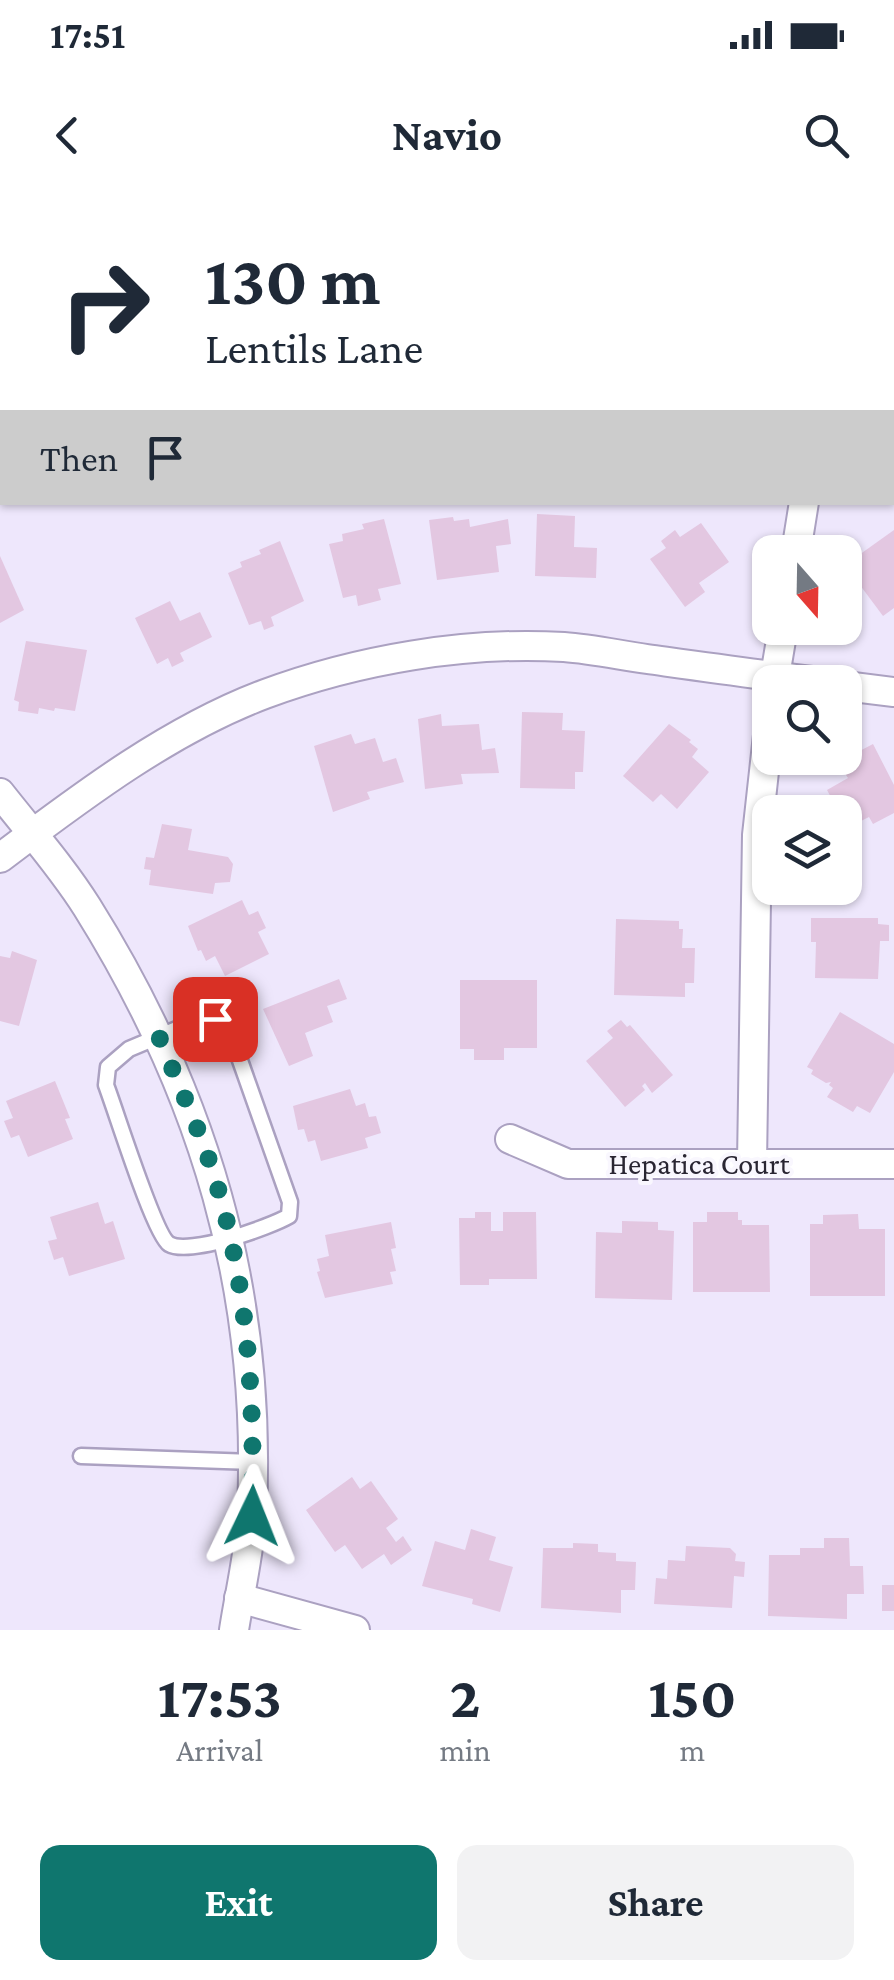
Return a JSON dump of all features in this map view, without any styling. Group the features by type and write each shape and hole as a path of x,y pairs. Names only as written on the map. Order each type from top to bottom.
{"street":[{"path":"799,535 804,505"},
{"path":"0,858 133,764 195,727 262,695 322,676 442,652 564,647 752,676"},
{"path":"862,688 894,692"},
{"path":"752,1164 757,836 764,775"},
{"path":"0,793 86,905 158,1034 212,1170 239,1290 252,1395 252,1516 234,1630"},
{"name":"Hepatica Court","path":"510,1139 568,1164 894,1164"},
{"path":"239,1598 355,1630"}],"lane":[{"path":"203,1018 215,1019 230,1032 290,1202 289,1216 273,1225 228,1238 187,1247 166,1242 153,1220 106,1085 108,1067 120,1055 158,1034 203,1018"},
{"path":"81,1456 253,1462"}],"building":[{"path":"537,514 575,516 574,547 597,548 596,578 535,576"},
{"path":"453,517 454,521 469,519 470,527 508,519 511,544 496,546 499,572 437,580 429,520"},
{"path":"384,519 401,584 378,589 381,600 358,606 356,595 343,598 329,544 343,541 342,534 364,529 362,524"},
{"path":"701,523 729,562 699,583 705,592 685,607 650,559 666,548 661,541 675,530 680,537"},
{"path":"894,530 894,608 883,616 862,588 862,553"},
{"path":"280,541 304,601 271,617 274,626 264,630 261,621 249,625 228,573 242,567 240,562 261,554 259,550"},
{"path":"0,556 24,610 0,623"},
{"path":"170,601 180,621 200,612 212,637 180,653 184,661 172,667 168,658 157,664 135,618"},
{"path":"26,641 87,650 75,711 18,711 19,702 14,700"},
{"path":"522,712 563,713 562,730 585,731 583,772 575,772 575,789 520,788"},
{"path":"441,714 442,726 479,724 482,750 495,748 499,773 461,774 463,784 425,789 418,719"},
{"path":"669,724 691,740 698,749 692,757 709,772 677,809 661,794 653,802 623,776"},
{"path":"351,734 355,744 375,738 383,762 396,758 404,782 367,792 370,799 333,812 314,746"},
{"path":"873,744 894,785 894,813 873,824 869,817 862,820 862,795 830,795 827,790 848,778 846,775 862,775 862,750"},
{"path":"162,824 192,829 188,850 228,857 233,864 230,882 215,883 213,894 149,885 151,870 144,869 146,857 154,858"},
{"path":"242,900 249,915 258,911 266,928 258,932 269,954 225,976 215,956 206,961 198,951 188,926"},
{"path":"811,918 878,918 878,924 889,925 889,941 880,941 878,979 815,978 816,942 811,942"},
{"path":"616,919 679,921 679,929 683,929 682,948 695,948 694,983 685,983 685,997 614,995"},
{"path":"12,951 37,960 19,1026 0,1021 0,956 10,958"},
{"path":"339,979 347,999 327,1006 333,1022 305,1033 313,1056 289,1066 263,1009"},
{"path":"460,980 537,980 537,1048 504,1048 504,1060 474,1060 474,1049 460,1049"},
{"path":"840,1012 894,1044 894,1072 870,1113 857,1106 853,1112 827,1097 833,1088 831,1082 811,1074 813,1070 807,1067"},
{"path":"621,1020 627,1027 630,1025 673,1075 652,1093 645,1083 645,1090 625,1107 586,1061 613,1038 607,1031"},
{"path":"55,1081 70,1118 65,1119 73,1139 28,1157 19,1135 11,1138 4,1121 13,1118 6,1101"},
{"path":"350,1089 356,1106 365,1103 369,1117 376,1116 381,1133 365,1138 368,1148 321,1161 315,1140 308,1142 304,1129 298,1130 293,1106"},
{"path":"98,1202 105,1224 113,1221 125,1259 69,1276 63,1257 54,1260 48,1241 57,1239 50,1217"},
{"path":"475,1212 491,1212 491,1231 503,1231 503,1212 536,1212 537,1279 489,1279 489,1285 460,1285 459,1218 475,1218"},
{"path":"707,1212 738,1212 742,1225 769,1225 770,1292 693,1292 693,1222 707,1222"},
{"path":"858,1214 859,1229 885,1229 885,1296 810,1296 810,1224 823,1224 823,1215"},
{"path":"622,1221 658,1222 658,1230 674,1231 672,1300 595,1298 596,1232 622,1233"},
{"path":"391,1222 396,1248 391,1249 396,1271 390,1272 393,1284 325,1298 317,1259 329,1256 325,1235"},
{"path":"352,1477 360,1489 371,1481 398,1519 386,1528 396,1542 403,1536 412,1550 391,1565 384,1554 362,1569 345,1545 335,1552 306,1510"},
{"path":"471,1529 496,1537 489,1560 513,1567 500,1612 472,1604 473,1599 422,1586 435,1541 465,1550"},
{"path":"824,1538 849,1538 850,1566 863,1566 864,1594 847,1594 847,1619 768,1616 769,1555 800,1555 800,1548 824,1548"},
{"path":"573,1543 598,1544 598,1552 616,1553 616,1561 636,1562 635,1590 621,1590 621,1613 541,1608 543,1548 573,1548"},
{"path":"686,1546 730,1548 736,1554 735,1561 745,1562 744,1577 734,1576 732,1608 654,1604 656,1578 667,1579 668,1560 685,1561"},
{"path":"882,1585 894,1585 894,1611 882,1611"}],"route":[{"path":"215,1019 203,1018 158,1034 212,1170 239,1290 252,1395 252,1516"}]}
